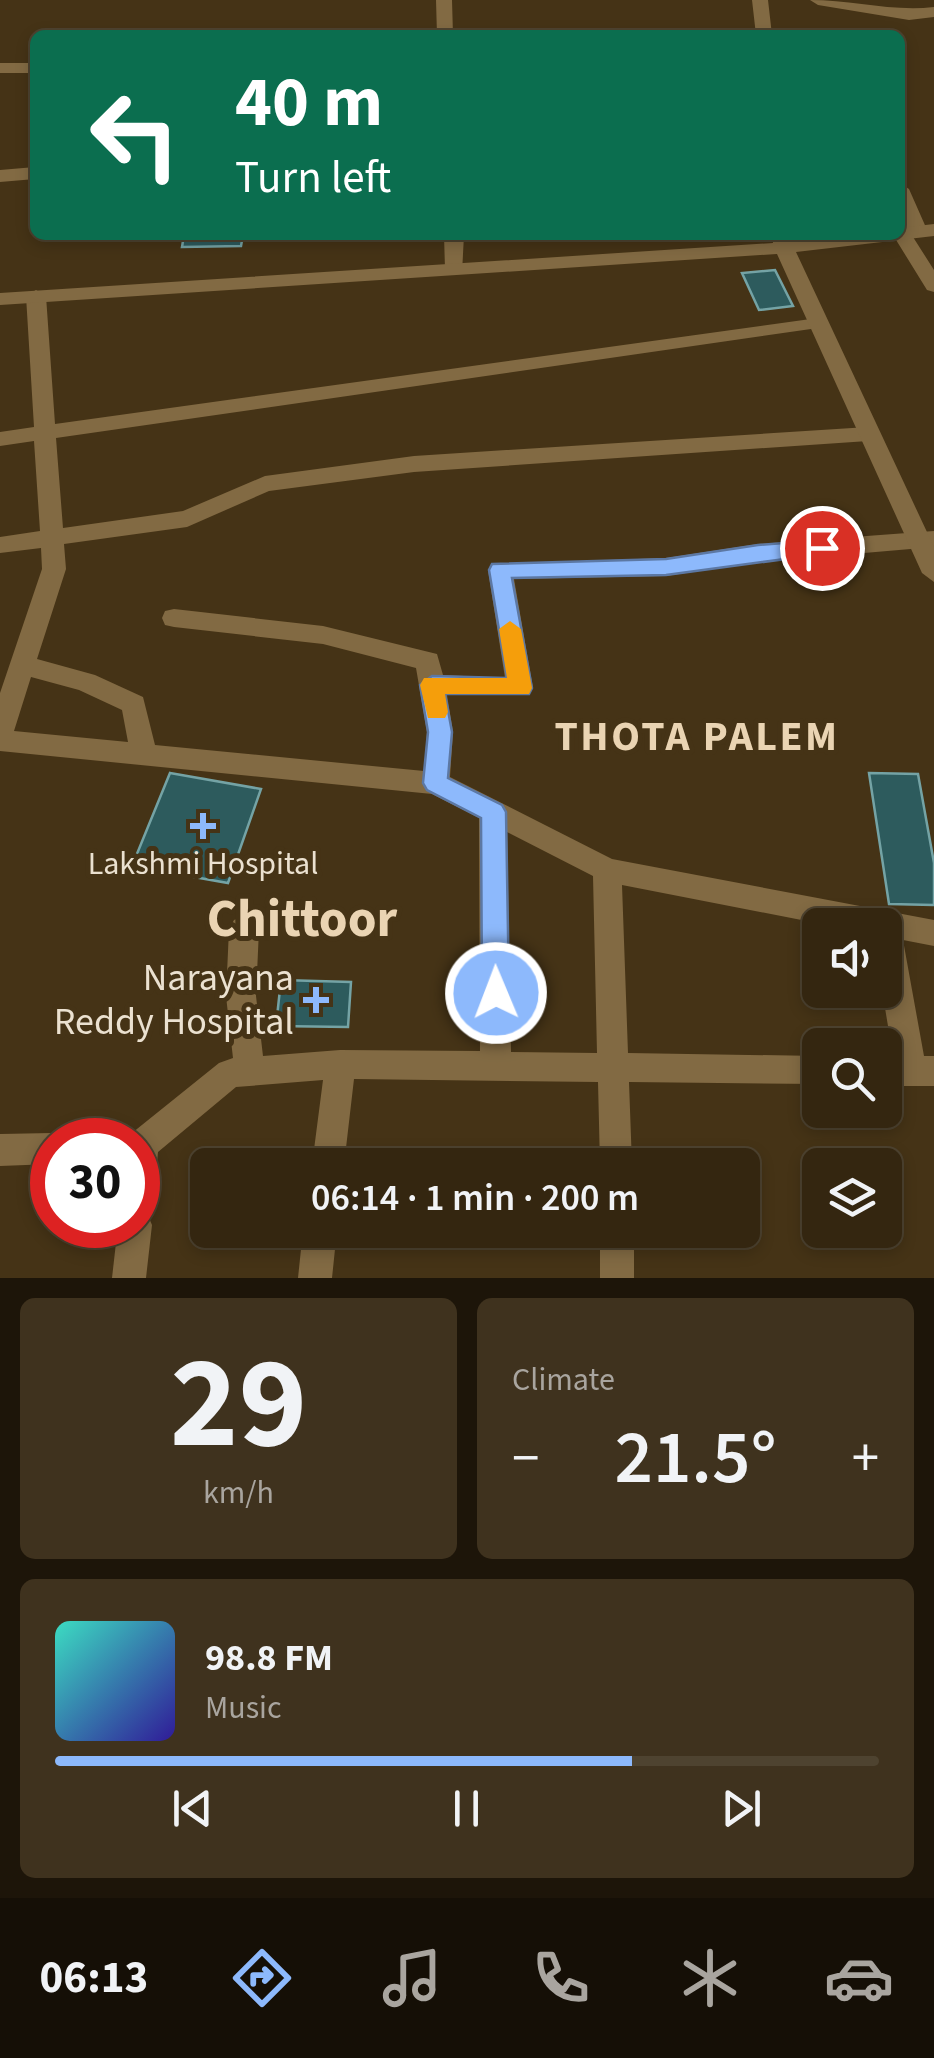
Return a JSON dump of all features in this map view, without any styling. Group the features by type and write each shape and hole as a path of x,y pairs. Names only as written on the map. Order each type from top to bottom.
{"street":[{"path":"444,0 446,30"},
{"path":"760,0 763,30"},
{"path":"818,0 909,15 929,12"},
{"path":"0,68 30,68"},
{"path":"0,176 30,173"},
{"path":"909,233 934,286"},
{"path":"454,240 455,269"},
{"path":"0,299 455,269 811,240"},
{"path":"783,242 868,434 926,540 934,574"},
{"path":"36,296 54,569 0,736 436,783 607,870 803,908"},
{"path":"0,438 818,322"},
{"path":"0,545 187,519 266,484 414,464 868,434"},
{"path":"432,685 520,688 500,570 590,572 666,567 758,553 926,540"},
{"path":"174,618 322,636 428,661 440,732 436,783"},
{"path":"22,665 86,682 134,704 144,754"},
{"path":"493,812 496,1065"},
{"path":"607,870 616,1148"},
{"path":"902,927 934,932"},
{"path":"244,928 241,996 250,1072"},
{"path":"900,1008 910,1071"},
{"path":"330,1148 340,1064"},
{"path":"160,1132 230,1074 250,1072 340,1064 802,1070"},
{"path":"0,1150 30,1150"},
{"path":"130,1278 133,1248"},
{"path":"315,1278 318,1248"},
{"path":"616,1248 617,1278"}],"building":[{"path":"183,240 242,240 241,246 182,247"},
{"path":"775,270 793,306 759,310 742,273"},
{"path":"170,773 261,789 228,883 132,866"},
{"path":"869,773 918,774 934,863 934,905 889,904"},
{"path":"281,980 351,982 348,1027 276,1026"}],"slow traffic":[{"path":"437,712 432,685 520,688 510,629"}],"place":[{"name":"Lakshmi Hospital","path":"203,826"},
{"name":"Narayana Reddy Hospital","path":"316,1000"}],"district":[{"name":"THOTA PALEM","path":"697,737"},
{"name":"Chittoor","path":"302,920"}],"route":[{"path":"496,993 493,812 436,783 440,732 432,685 520,688 500,570 590,572 666,567 822,548"}]}
